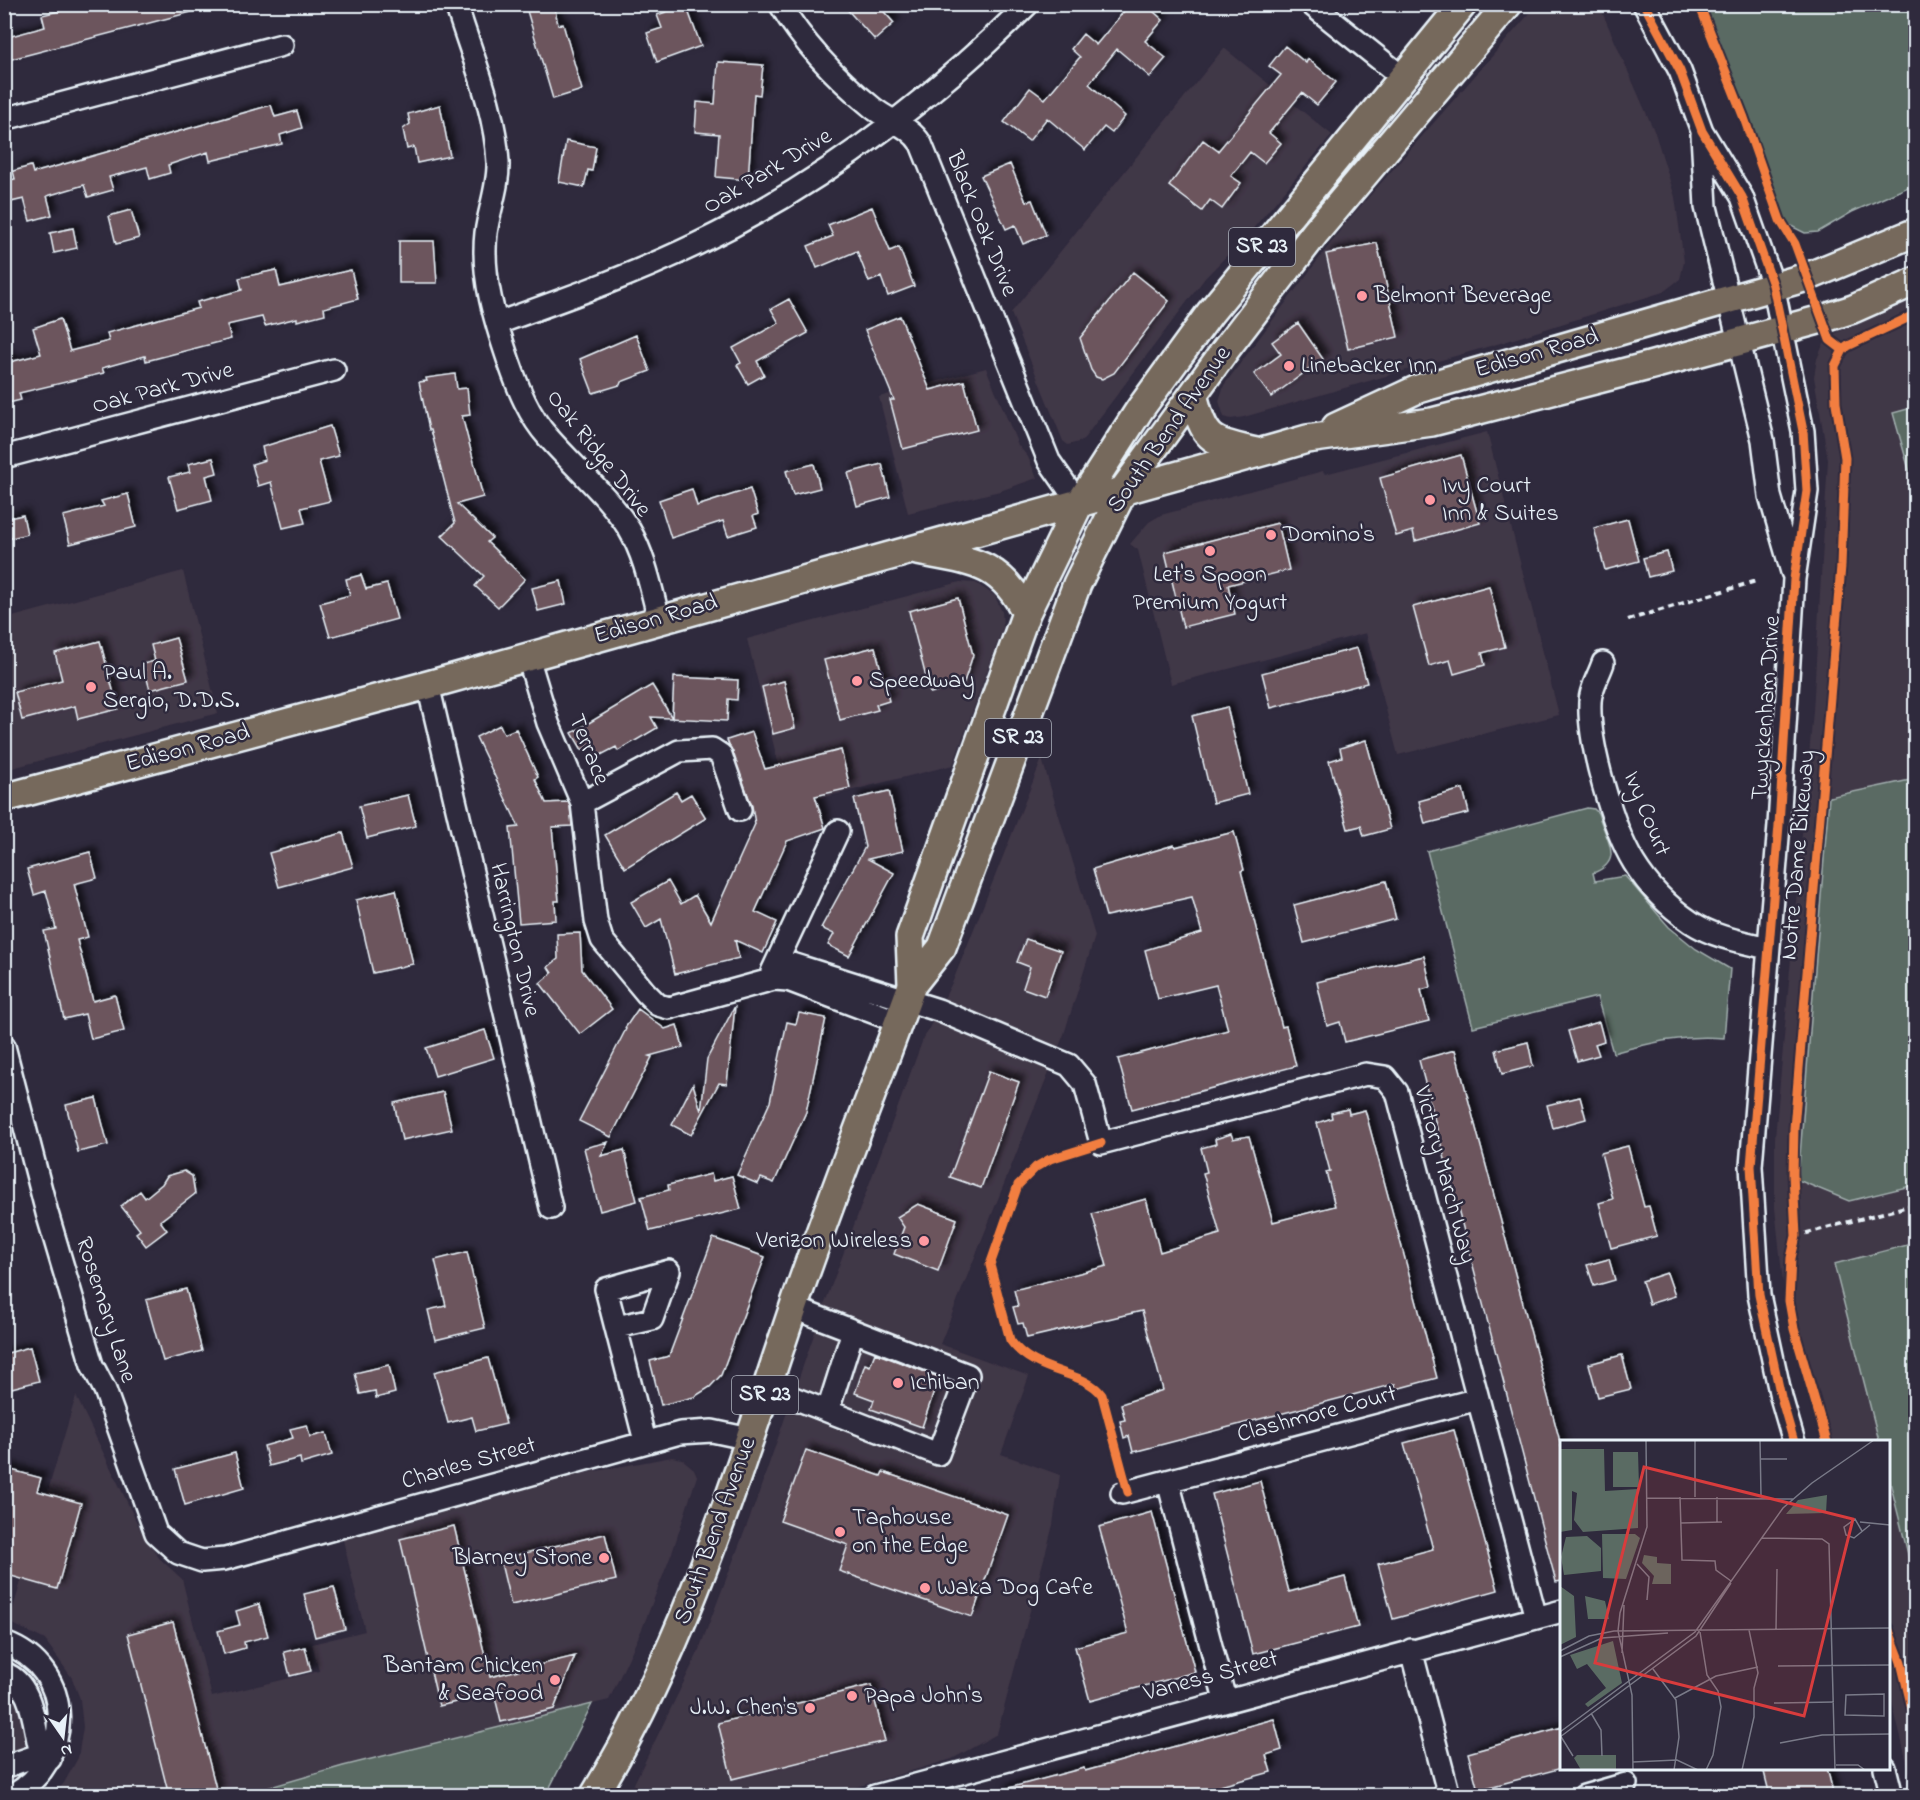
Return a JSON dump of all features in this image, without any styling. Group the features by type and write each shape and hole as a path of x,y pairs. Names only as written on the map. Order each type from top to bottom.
{"main road":[{"name":"South Bend Avenue","path":"906,1002 910,937 1026,613 1079,504 1140,409 1210,313 1463,4"},
{"name":"South Bend Avenue","path":"594,1796 624,1744 674,1644 750,1439 794,1308 906,1002 942,947 1077,584 1124,489 1315,234 1508,4"},
{"name":"Edison Road","path":"1308,439 1418,389 1830,269 1916,232"},
{"name":"Edison Road","path":"4,798 428,685 1308,439 1432,422 1739,342 1853,309 1916,281"},
{"path":"1193,394 1204,432 1219,443 1257,453"},
{"path":"910,549 963,560 1000,574 1017,594 1026,613"}],"street":[{"name":"Oak Ridge Drive","path":"456,4 489,103 495,133 498,165 486,235 485,269 498,323 524,401 547,436 609,502 630,531 644,564 659,619"},
{"name":"Black Oak Drive","path":"780,4 795,29 838,78 875,110 913,133 921,144 1049,461 1079,504"},
{"name":"Oak Park Drive","path":"498,323 565,300 698,244 803,184 895,121 944,83 1028,4"},
{"path":"1311,4 1402,77"},
{"name":"Twyckenham Drive","path":"1644,4 1680,71 1702,130 1742,197 1773,285 1784,329 1803,431 1807,491 1794,579 1790,672 1751,1166 1759,1294 1781,1397 1793,1440"},
{"path":"4,119 282,45"},
{"name":"Twyckenham Drive","path":"1702,130 1706,207 1763,440 1770,496 1794,579"},
{"name":"Oak Park Drive","path":"4,457 334,370"},
{"name":"Terrace","path":"528,657 548,723 577,784 582,803 596,921 602,940 658,1005 669,1008 762,982"},
{"name":"Ivy Court","path":"1603,663 1590,700 1592,738 1612,812 1634,863 1662,899 1692,923 1722,937 1768,948"},
{"name":"Harrington Drive","path":"428,685 551,1208"},
{"path":"582,803 679,751 712,749 721,755 740,810"},
{"path":"762,982 779,960 838,831"},
{"path":"779,960 906,1002"},
{"path":"762,982 788,980 906,1002"},
{"name":"Victory March Way","path":"906,1002 978,1025 1069,1065 1085,1084 1101,1143 1366,1074 1385,1077 1397,1092 1536,1618"},
{"name":"Rosemary Lane","path":"4,1046 47,1213 92,1365 105,1390 146,1509 156,1533 167,1545 178,1553 202,1561"},
{"path":"768,1388 938,1454 968,1375 794,1308"},
{"path":"617,1327 645,1441"},
{"path":"828,1410 853,1331"},
{"name":"Clashmore Court","path":"1122,1493 1478,1399"},
{"name":"Charles Street","path":"202,1561 274,1546 645,1441 681,1433 712,1431 750,1439"},
{"path":"1168,1481 1226,1700"},
{"name":"Vaness Street","path":"875,1796 1560,1612"},
{"path":"4,1643 24,1653 40,1667 57,1700 59,1730 32,1782 11,1796"},
{"path":"1411,1650 1449,1796"},
{"path":"24,1653 9,1675 28,1699 46,1758"},
{"path":"4,1767 46,1758"},
{"path":"1886,1770 1892,1796"},
{"path":"1584,1796 1626,1784"}],"path":[{"path":"1628,620 1756,581"},
{"path":"1795,1248 1796,1232 1916,1204"}],"shaded area":[{"path":"1537,5 1599,5 1655,133 1675,197 1684,262 1680,279 1663,292 1504,342 1244,417 1231,419 1224,417 1219,401 1224,385 1345,224"},
{"path":"1224,48 1332,135 1251,231 1205,278 1082,441 1068,445 1063,441 1011,313"},
{"path":"1915,295 1915,1795 1890,1694 1890,1440 1823,1440 1786,1311 1775,1208 1775,1138 1813,711 1828,460 1814,377 1817,359 1823,345 1836,333"},
{"path":"986,368 1018,445 1028,457 1037,478 1000,491 908,513 879,397"},
{"path":"1487,432 1559,715 1398,755 1366,633 1171,684 1138,550 1130,544 1149,522 1161,515 1323,471 1325,474"},
{"path":"183,571 218,713 5,770 5,619"},
{"path":"960,582 976,583 995,596 1002,612 1003,627 953,765 789,806 747,639"},
{"path":"1042,759 1095,936 1064,1034 940,1344 1029,1376 1001,1454 1060,1475 1053,1525 997,1734 952,1759 829,1795 628,1796 697,1655 755,1504 825,1303 922,1042 953,981"},
{"path":"76,1396 141,1531 159,1558 182,1579 212,1697 319,1671 312,1644 365,1631 342,1536 531,1483 672,1457 682,1459 694,1469 697,1476 673,1550 642,1629 609,1700 343,1766 243,1795 53,1795 64,1783 78,1758 83,1727 80,1699 72,1678 45,1640 9,1622"},
{"path":"4,1664 25,1676 37,1693 44,1713 44,1735 37,1755 24,1772 5,1784"}],"green space":[{"path":"1703,5 1915,5 1915,184 1852,212 1818,232 1805,233 1787,224 1716,31"},
{"path":"1916,407 1915,491 1893,413"},
{"path":"1915,779 1915,1185 1849,1201 1798,1180 1829,797"},
{"path":"1587,808 1594,809 1598,813 1611,855 1609,862 1603,868 1593,873 1595,881 1625,876 1669,927 1696,949 1730,969 1724,1038 1668,1040 1613,1053 1597,997 1473,1027 1427,851"},
{"path":"1916,1243 1915,1582 1890,1482 1890,1440 1879,1440 1834,1264"},
{"path":"592,1704 546,1795 243,1795 343,1766"}],"building":[{"path":"61,4 202,4 203,9 4,61 4,38 45,27 42,15 63,10"},
{"path":"525,4 554,4 558,25 563,24 582,90 553,99"},
{"path":"842,4 877,4 894,23 875,40"},
{"path":"1130,4 1145,4 1163,20 1145,41 1166,58 1150,77 1117,49 1089,84 1125,116 1112,133 1104,127 1085,150 1047,118 1029,141 1004,122 1030,88 1045,99 1080,57 1071,49 1083,34 1096,45"},
{"path":"686,5 701,46 657,62 647,33 662,28 657,15"},
{"path":"1285,46 1306,63 1308,59 1336,82 1317,105 1302,93 1269,133 1281,143 1264,163 1250,152 1231,176 1241,183 1222,209 1210,200 1202,211 1169,186 1203,140 1218,151 1281,75 1269,66"},
{"path":"718,62 763,65 760,95 754,94 748,180 716,177 719,134 695,132 697,102 715,104"},
{"path":"271,105 275,117 297,111 302,128 280,135 282,144 210,161 208,152 168,165 170,173 150,179 147,167 109,177 113,190 88,197 84,185 47,196 52,215 30,221 24,199 11,202 6,181 15,179 13,171 31,166 33,173"},
{"path":"440,105 450,156 417,163 414,147 407,149 403,129 410,124 408,114"},
{"path":"566,141 596,147 592,171 588,170 584,187 559,182"},
{"path":"1010,164 1026,202 1032,200 1046,235 1023,244 1015,225 1006,229 981,176"},
{"path":"872,207 890,251 899,247 914,286 888,296 881,277 869,282 857,251 817,268 808,246 833,236 828,225"},
{"path":"131,210 139,238 116,244 109,216"},
{"path":"73,228 77,248 54,253 50,233"},
{"path":"399,241 434,241 437,283 399,283"},
{"name":"Belmont Beverage","path":"1377,243 1398,337 1348,349 1326,254"},
{"path":"276,270 280,287 351,270 358,299 324,308 325,314 297,321 297,318 265,326 262,317 227,325 231,339 146,361 145,356 102,368 104,373 19,393 21,400 4,404 4,357 9,357 10,362 41,354 33,328 60,319 70,351 109,341 107,333 199,308 197,302 242,290 239,278"},
{"path":"1133,272 1169,301 1114,373 1102,379 1096,377 1091,370 1080,338"},
{"path":"789,299 808,333 757,361 764,375 748,384 737,365 741,363 733,348 779,323 771,309"},
{"path":"900,316 930,390 964,381 977,430 903,449 890,400 894,400 865,330"},
{"name":"Linebacker Inn","path":"1298,323 1323,359 1271,397 1254,374 1281,354 1272,342"},
{"path":"636,335 650,371 621,382 620,385 593,393 580,359"},
{"path":"455,374 457,389 467,388 470,415 462,416 483,497 457,504 492,538 487,542 525,579 498,607 475,586 484,576 442,536 455,523 431,430 429,430 419,382 427,381 426,378"},
{"path":"330,426 339,456 319,461 330,501 301,508 305,523 283,528 271,482 258,486 252,464 265,460 262,447"},
{"name":"Ivy Court Inn & Suites","path":"1461,455 1480,523 1415,541 1413,531 1396,536 1380,478"},
{"path":"213,458 217,473 206,476 212,500 178,509 169,477 190,472 188,464"},
{"path":"814,464 820,488 793,495 786,471"},
{"path":"882,464 890,497 857,506 848,473"},
{"path":"692,489 697,506 750,489 758,514 753,516 757,527 728,536 723,521 671,538 659,500"},
{"path":"128,494 136,527 70,544 63,516 104,506 101,501"},
{"path":"23,515 27,534 4,540 4,519"},
{"path":"1628,519 1639,561 1605,570 1594,528"},
{"path":"1278,523 1289,570 1228,585 1235,614 1183,627 1165,552"},
{"path":"1667,552 1672,571 1648,577 1643,558"},
{"path":"361,575 366,589 387,584 397,619 330,637 320,603 350,595 346,579"},
{"path":"561,581 566,604 538,611 532,588"},
{"path":"1489,586 1505,647 1482,653 1485,665 1454,674 1450,660 1429,666 1413,607"},
{"name":"Speedway","path":"958,598 973,655 963,685 930,693 909,611"},
{"path":"176,638 188,680 150,690 143,664 155,661 151,645"},
{"name":"Paul A. Sergio, D.D.S.","path":"100,641 118,709 78,719 75,706 22,720 15,692 62,680 55,653"},
{"name":"Speedway","path":"875,647 889,701 876,705 878,710 840,720 824,660"},
{"path":"1357,648 1367,683 1271,708 1262,673"},
{"path":"674,677 738,680 737,700 728,699 727,721 651,717 657,728 618,751 616,747 599,756 592,744 582,750 572,733 652,685 672,718"},
{"path":"784,681 795,728 773,734 762,687"},
{"path":"1227,707 1248,794 1213,803 1192,716"},
{"path":"500,725 504,734 516,729 538,777 535,779 546,803 568,802 570,806 572,826 552,827 559,901 555,901 556,920 519,923 510,828 519,827 476,737"},
{"path":"752,732 765,769 841,750 850,788 815,796 825,828 787,841 755,912 777,922 763,953 735,940 739,958 675,974 661,919 646,928 631,902 668,881 681,904 695,895 711,922 755,824 752,806 727,740"},
{"path":"1366,740 1390,829 1364,836 1361,826 1348,829 1329,761 1342,757 1340,748"},
{"path":"1463,789 1469,813 1425,824 1419,801"},
{"path":"889,791 903,851 868,859 894,873 849,956 828,945 834,934 821,928 865,847 854,799"},
{"path":"676,792 681,800 691,794 706,818 625,868 605,835"},
{"path":"408,795 416,826 367,838 359,806"},
{"path":"1234,832 1244,870 1241,871 1282,1027 1286,1026 1296,1066 1132,1109 1118,1059 1228,1030 1216,985 1158,999 1145,950 1202,933 1192,897 1106,916 1093,869 1174,845 1175,847"},
{"path":"343,833 353,867 279,887 269,853"},
{"path":"90,852 97,878 74,884 88,937 77,940 93,1001 115,995 124,1031 91,1039 85,1014 64,1019 44,931 56,929 46,891 34,895 27,869"},
{"path":"1386,881 1396,919 1304,943 1294,905"},
{"path":"396,890 413,964 373,973 356,900"},
{"path":"580,933 582,970 612,1009 580,1034 540,983 552,973 548,967 558,959 557,934"},
{"path":"1026,939 1061,951 1045,996 1023,988 1030,967 1017,962"},
{"path":"1424,956 1431,987 1421,990 1429,1021 1345,1042 1340,1022 1327,1026 1317,982"},
{"path":"735,1006 727,1084 719,1083 691,1135 672,1125 693,1084 701,1111 707,1059"},
{"path":"638,1009 665,1029 677,1025 683,1047 649,1056 652,1057 611,1137 579,1121 625,1028"},
{"path":"799,1013 826,1018 806,1112 774,1183 761,1178 758,1184 737,1175 770,1102 787,1022 796,1024"},
{"path":"1599,1022 1604,1041 1595,1044 1599,1055 1577,1061 1568,1031"},
{"path":"485,1030 494,1058 435,1076 426,1048"},
{"path":"1528,1042 1533,1066 1502,1074 1496,1050"},
{"path":"1455,1050 1560,1442 1560,1581 1556,1582 1419,1060"},
{"path":"989,1071 1019,1082 981,1188 950,1177"},
{"path":"443,1092 452,1129 402,1140 394,1103"},
{"path":"1580,1097 1586,1119 1553,1128 1547,1105"},
{"path":"96,1098 108,1145 78,1152 66,1105"},
{"path":"1348,1109 1349,1114 1365,1110 1437,1378 1396,1389 1395,1384 1133,1452 1129,1436 1124,1438 1120,1421 1125,1420 1121,1404 1163,1390 1142,1311 1027,1338 1023,1323 1018,1324 1013,1307 1018,1306 1014,1290 1107,1266 1092,1214 1146,1199 1160,1252 1220,1234 1203,1173 1207,1172 1201,1148 1216,1144 1215,1139 1231,1134 1233,1139 1249,1136 1273,1222 1335,1206 1326,1172 1330,1171 1317,1123 1332,1118 1331,1113"},
{"path":"608,1142 601,1156 624,1150 637,1201 600,1211 584,1148"},
{"path":"1628,1146 1644,1207 1649,1206 1657,1236 1611,1248 1599,1203 1613,1199 1601,1153"},
{"path":"184,1171 192,1176 195,1194 160,1221 167,1230 146,1246 136,1233 140,1230 121,1206 140,1191 145,1198 162,1184 167,1176"},
{"path":"711,1174 713,1181 732,1176 741,1209 650,1231 641,1197 669,1190 668,1185"},
{"name":"Verizon Wireless","path":"918,1204 957,1219 938,1271 894,1254 904,1227 897,1217"},
{"path":"713,1238 765,1257 721,1375 710,1387 694,1397 661,1405 650,1361 669,1356"},
{"path":"467,1252 485,1328 435,1340 428,1310 446,1306 435,1260"},
{"path":"1609,1259 1615,1280 1594,1286 1587,1265"},
{"path":"1667,1273 1675,1296 1649,1304 1642,1281"},
{"path":"186,1289 202,1351 163,1361 146,1300"},
{"path":"30,1347 39,1381 4,1390 4,1354"},
{"name":"Ichiban","path":"875,1353 939,1377 922,1427 871,1409 874,1400 855,1393 865,1364 870,1366"},
{"path":"1622,1355 1631,1389 1598,1397 1589,1364"},
{"path":"488,1358 506,1424 476,1431 472,1417 448,1423 434,1372"},
{"path":"389,1365 395,1393 376,1398 375,1391 360,1394 355,1373"},
{"path":"307,1425 310,1437 326,1433 332,1455 301,1464 300,1458 269,1466 264,1446 293,1438 290,1429"},
{"path":"1454,1430 1498,1590 1393,1619 1378,1564 1433,1549 1404,1443"},
{"path":"806,1450 881,1476 883,1472 1008,1515 972,1617 839,1571 848,1545 780,1521"},
{"path":"235,1453 244,1488 185,1505 175,1469"},
{"path":"4,1468 41,1478 37,1491 81,1503 57,1589 4,1574"},
{"path":"1260,1481 1289,1592 1345,1577 1358,1627 1253,1654 1212,1494"},
{"path":"1152,1512 1195,1672 1090,1701 1075,1647 1128,1633 1099,1527"},
{"path":"454,1526 490,1677 575,1656 554,1709 501,1722 494,1693 439,1706 400,1539"},
{"path":"605,1534 616,1580 511,1605 500,1559"},
{"path":"334,1587 345,1629 315,1637 304,1594"},
{"path":"259,1604 268,1636 244,1642 245,1648 224,1654 218,1631 240,1625 236,1611"},
{"path":"173,1622 218,1796 169,1796 128,1634"},
{"path":"305,1647 311,1671 290,1676 284,1652"},
{"path":"871,1685 885,1741 732,1779 718,1723"},
{"path":"1274,1719 1282,1750 1266,1755 1271,1772 1184,1796 1124,1796 1122,1790 1101,1796 1002,1796 1001,1790 1084,1768 1085,1771"},
{"path":"1560,1728 1560,1769 1478,1790 1468,1753"},
{"path":"1764,1770 1828,1770 1834,1796 1770,1796"}],"cycle path":[{"name":"Notre Dame Bikeway","path":"1644,4 1680,71 1702,131 1742,197 1773,285 1803,431 1807,491 1794,579 1779,825 1751,1166 1759,1295 1781,1397 1793,1440"},
{"path":"1699,4 1744,118 1780,220 1795,244 1830,340 1843,350"},
{"name":"Notre Dame Bikeway","path":"1826,1440 1794,1329 1789,1301 1791,1258 1796,1236 1793,1174 1794,1128 1841,566 1845,458 1836,403 1835,366 1843,350 1848,346 1916,314"},
{"path":"1101,1143 1050,1159 1036,1167 1018,1185 990,1265 1010,1340 1032,1360 1084,1381 1102,1395 1128,1492"},
{"path":"1890,1633 1901,1662 1916,1725"}],"place":[{"name":"Belmont Beverage","path":"1362,296"},
{"name":"Linebacker Inn","path":"1289,366"},
{"name":"Ivy Court Inn & Suites","path":"1430,500"},
{"name":"Domino's","path":"1271,535"},
{"name":"Let's Spoon Premium Yogurt","path":"1210,551"},
{"name":"Speedway","path":"857,681"},
{"name":"Paul A. Sergio, D.D.S.","path":"91,687"},
{"name":"Verizon Wireless","path":"924,1241"},
{"name":"Ichiban","path":"898,1383"},
{"name":"Taphouse on the Edge","path":"840,1532"},
{"name":"Blarney Stone","path":"604,1558"},
{"name":"Waka Dog Cafe","path":"925,1588"},
{"name":"Bantam Chicken & Seafood","path":"555,1680"},
{"name":"Papa John's","path":"852,1696"},
{"name":"J.W. Chen's","path":"810,1708"}]}
